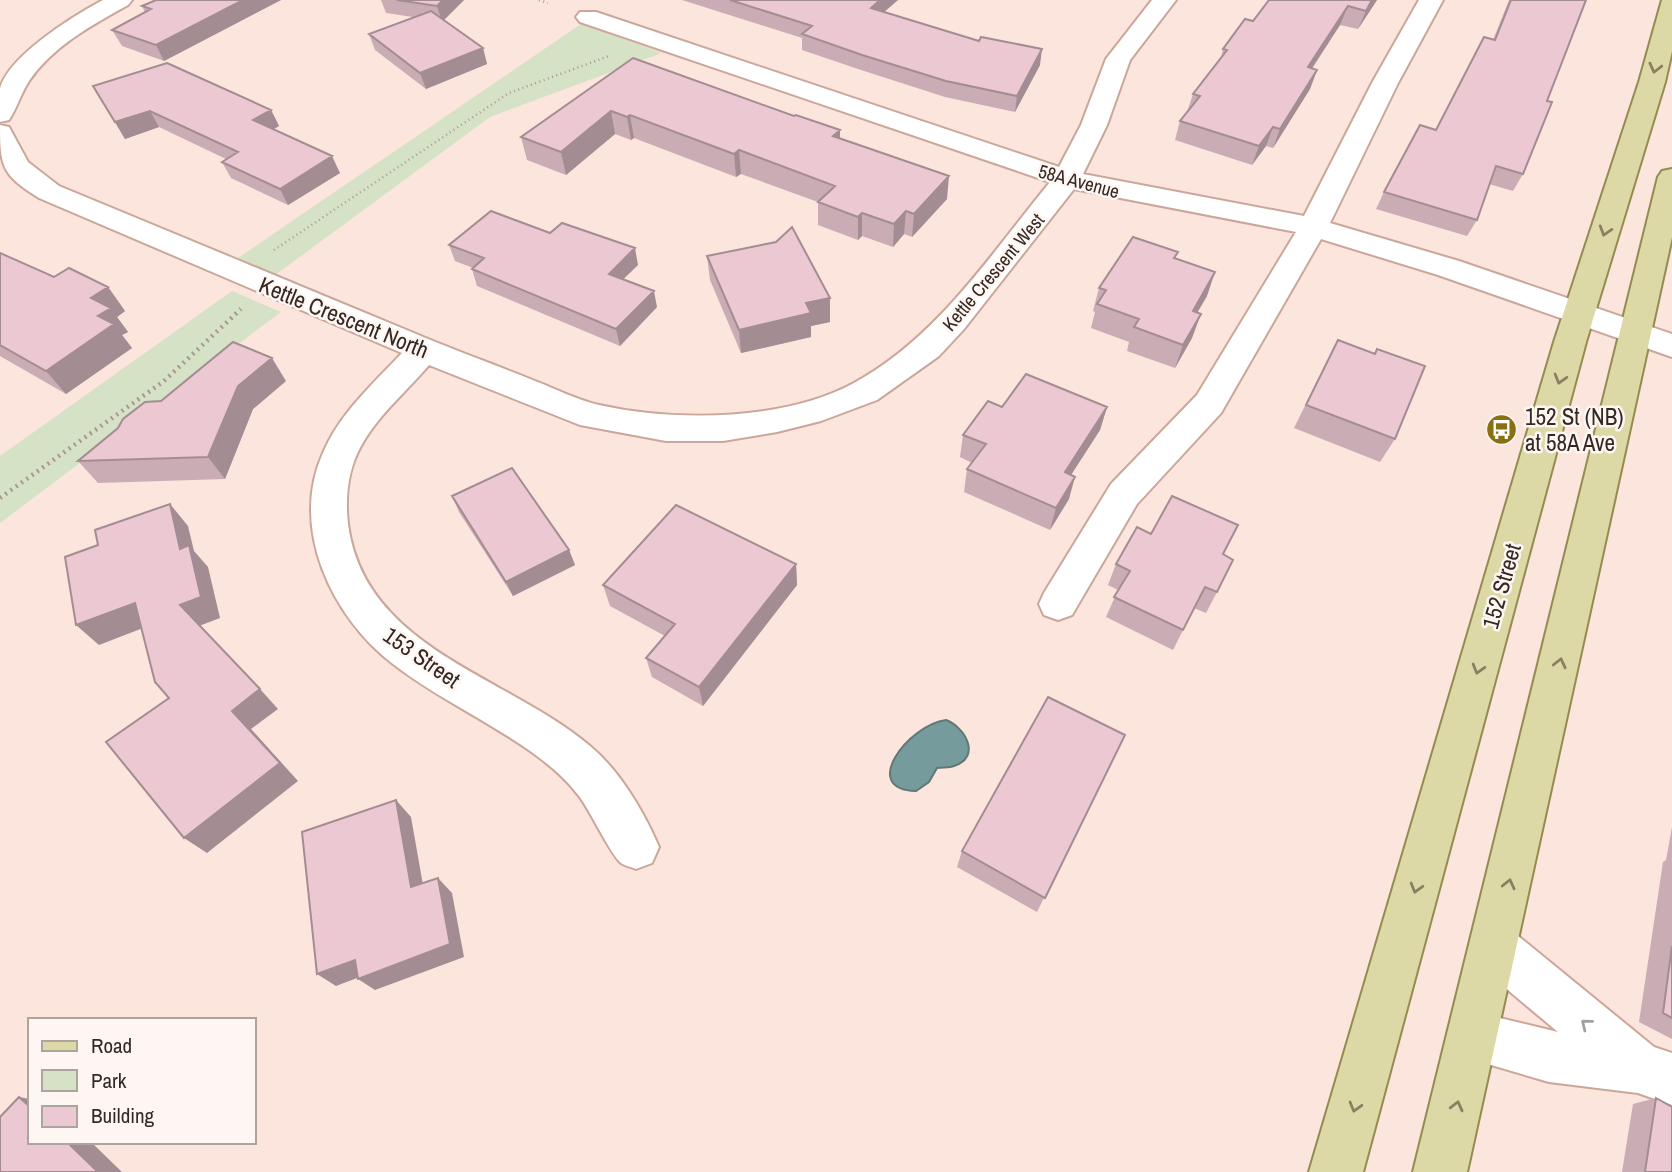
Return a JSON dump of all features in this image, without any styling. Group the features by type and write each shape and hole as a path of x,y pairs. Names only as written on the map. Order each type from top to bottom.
{"main road":[{"name":"152 Street","path":"1336,1172 1579,314 1652,82 1672,2"},
{"path":"1440,1172 1495,948 1653,339 1672,177"}],"street":[{"path":"0,114 12,86 32,60 61,35 120,0"},
{"name":"Kettle Crescent West","path":"723,428 821,409 865,392 928,348 953,322 1067,179 1094,125 1118,59 1164,0"},
{"path":"1058,604 1124,494 1209,404 1313,228 1385,83 1431,0"},
{"name":"58A Avenue","path":"588,17 1067,179 1131,194 1232,209 1313,228 1653,339"},
{"name":"Kettle Crescent North","path":"0,133 6,152 17,167 32,183 49,192 424,350 592,416 666,428 723,428"},
{"name":"153 Street","path":"424,350 352,432 340,452 328,501 331,540 346,579 363,608 385,633 424,662 546,737 577,762 599,788 636,847"},
{"path":"1495,948 1655,1073"},
{"path":"1475,1037 1549,1057 1655,1073"}],"path":[{"path":"539,0 548,3"},
{"path":"271,253 509,93 595,63 616,52"},
{"path":"0,498 164,381 196,349 250,303"}],"green space":[{"path":"581,24 662,53 490,117 271,278 232,262"},
{"path":"232,291 281,312 0,523 0,456"}],"water":[{"path":"946,720 964,735 969,749 967,756 954,766 937,768 929,782 916,791 899,788 891,780 890,769 895,757 917,733 931,724"}],"building":[{"path":"156,0 243,0 156,45 112,30 151,9 142,6"},
{"path":"397,0 443,0 437,6"},
{"path":"730,0 880,0 871,8 979,41 981,37 1042,49 1017,96 946,81 862,55 802,34 812,26"},
{"path":"1269,0 1372,0 1366,11 1348,6 1308,67 1317,70 1280,129 1273,127 1259,146 1180,121 1200,96 1193,94 1227,50 1223,49 1245,19 1253,21"},
{"path":"1511,0 1586,0 1547,101 1552,102 1523,174 1496,166 1477,220 1384,192 1420,125 1436,130 1484,37 1495,40"},
{"path":"431,11 483,48 420,73 369,34"},
{"path":"633,58 840,130 833,136 949,176 914,214 906,211 894,224 862,213 858,217 818,202 835,186 739,150 734,154 630,115 627,117 611,111 561,152 521,137"},
{"path":"167,63 271,110 253,120 332,156 280,189 222,162 238,152 150,111 115,122 93,86"},
{"path":"491,211 550,233 562,223 635,248 609,274 654,291 616,329 472,269 484,258 449,245"},
{"path":"792,227 830,298 806,303 811,313 739,330 707,256 776,242"},
{"path":"1133,237 1178,252 1174,258 1215,272 1193,311 1201,314 1183,345 1134,327 1139,319 1097,304 1106,290 1099,288"},
{"path":"0,253 54,277 69,268 108,287 91,298 111,308 98,316 114,324 46,371 0,345"},
{"path":"1338,340 1375,354 1377,349 1425,366 1395,439 1306,405"},
{"path":"233,342 272,358 238,386 208,457 78,461 145,402 161,401"},
{"path":"1026,374 1107,407 1065,472 1075,477 1056,508 967,469 986,444 963,435 988,401 1002,407"},
{"path":"512,468 569,550 506,582 452,496"},
{"path":"1172,496 1238,525 1223,554 1233,560 1217,592 1205,587 1183,630 1114,597 1130,571 1116,564 1137,527 1151,534"},
{"path":"170,504 180,549 189,545 201,597 180,605 260,689 232,711 280,763 184,838 106,742 169,698 155,682 135,603 76,625 65,557 98,545 95,530"},
{"path":"676,505 796,564 699,687 646,658 675,624 603,585"},
{"path":"1048,697 1125,735 1045,898 962,851"},
{"path":"396,800 411,887 438,878 450,944 358,979 355,960 317,974 302,832"},
{"path":"1672,946 1672,1018 1663,1013"},
{"path":"19,1097 28,1105 28,1144 69,1144 98,1172 0,1172 0,1117"},
{"path":"1656,1098 1672,1107 1672,1172 1645,1172"}],"place":[{"name":"152 St (NB) at 58A Ave","path":"1502,429"}]}
